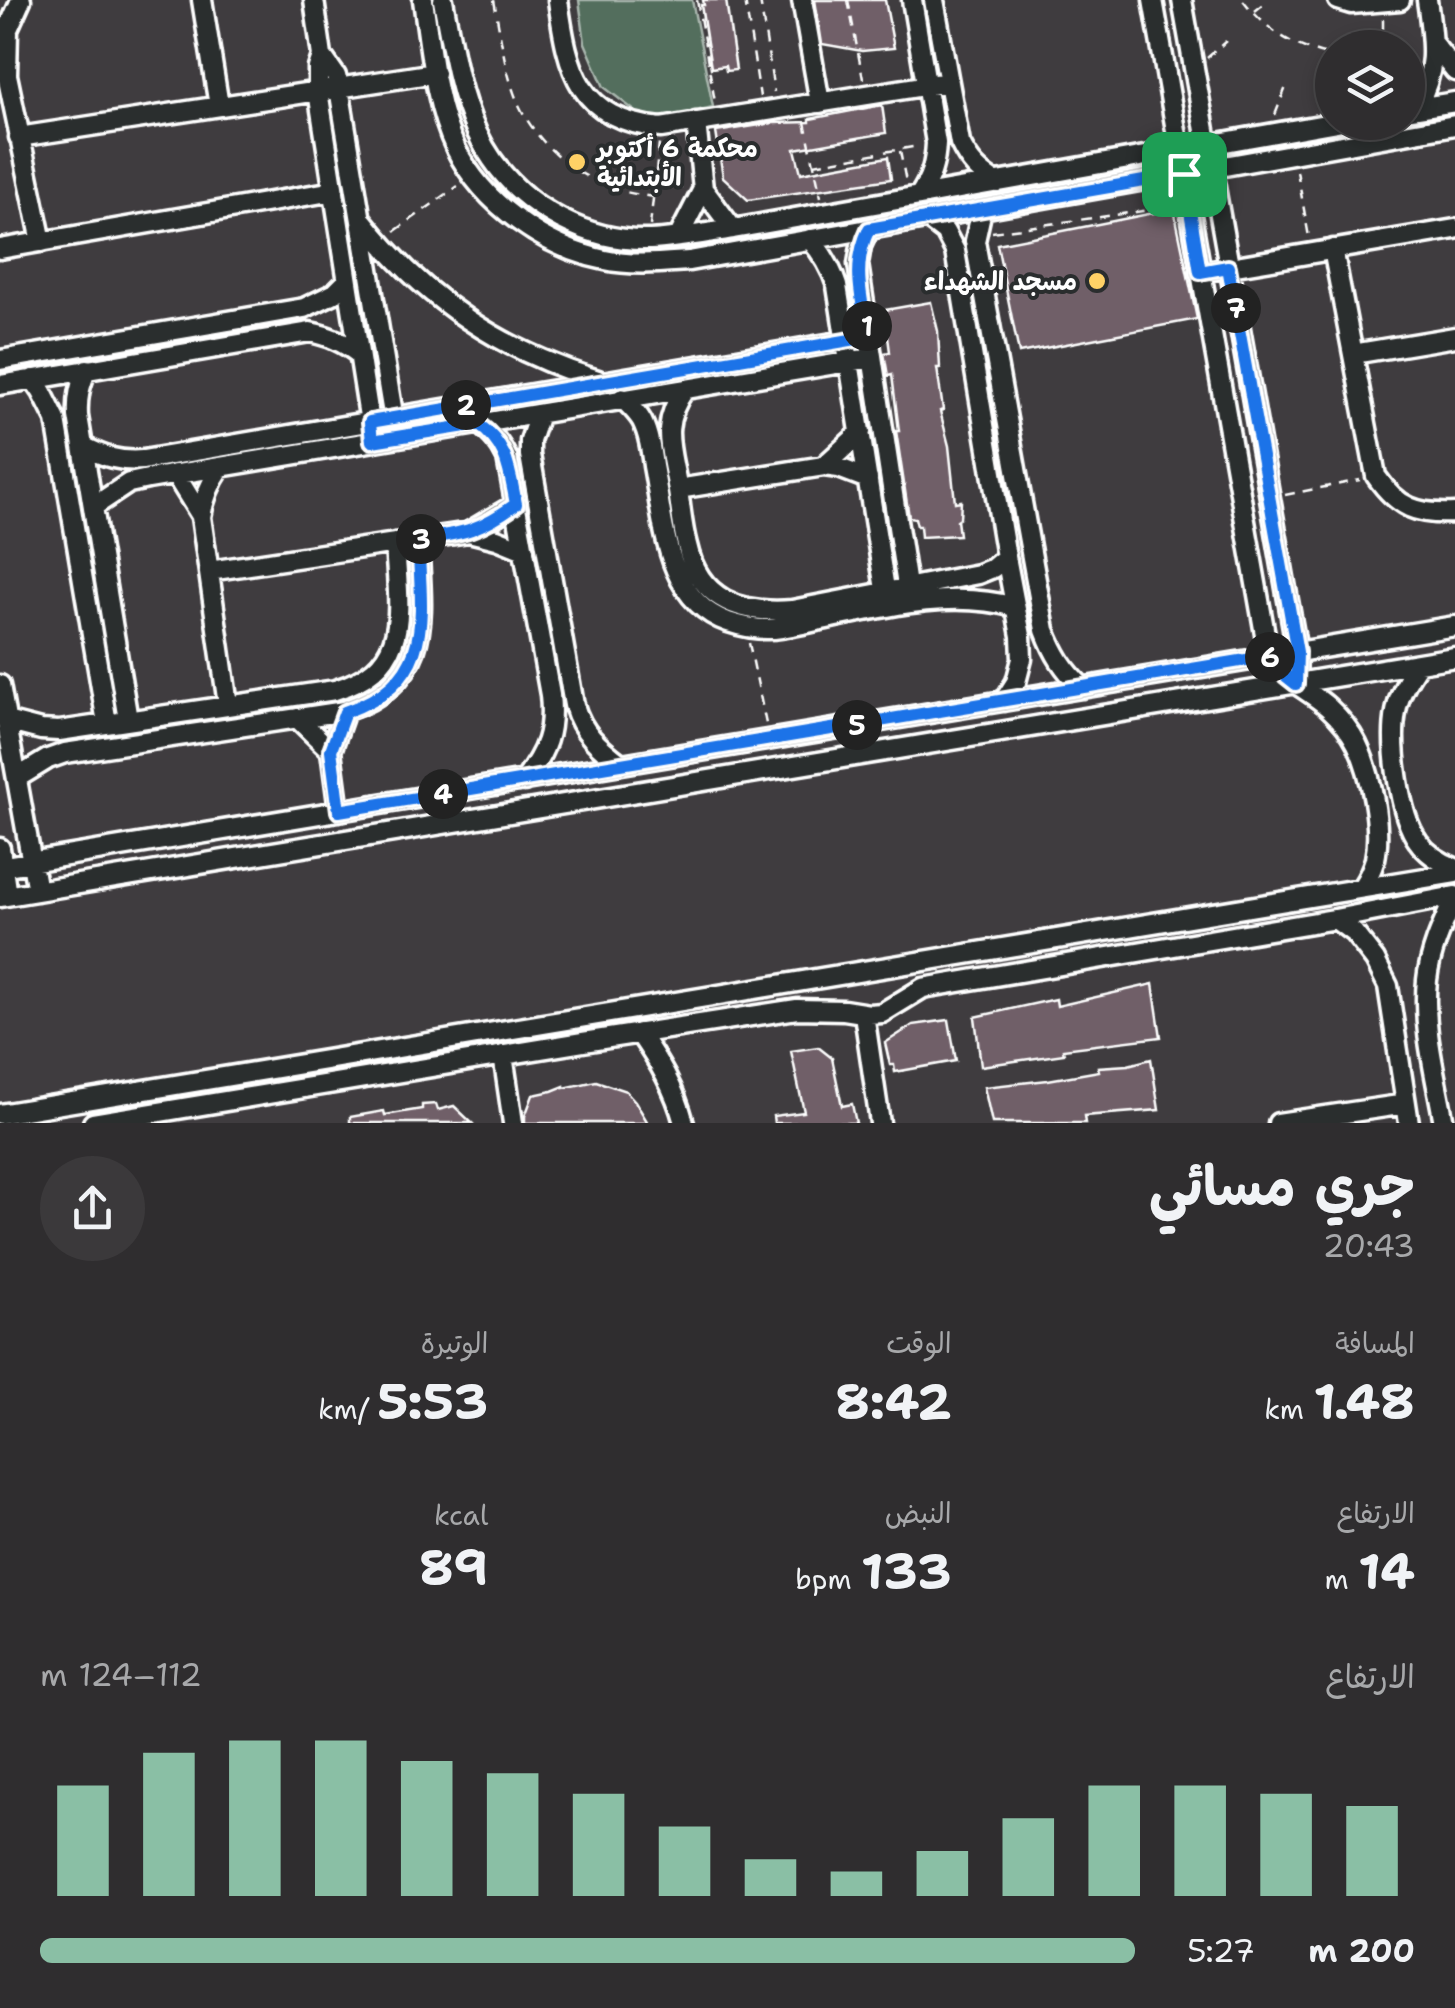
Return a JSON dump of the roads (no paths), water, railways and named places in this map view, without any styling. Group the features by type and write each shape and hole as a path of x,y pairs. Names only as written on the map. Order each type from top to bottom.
{"street":[{"path":"21,0 8,29 7,75 42,242"},
{"path":"202,0 220,106"},
{"path":"314,0 322,56 318,91 372,441"},
{"path":"423,0 434,73 454,146 471,176 529,228 564,248 605,260 648,264 689,261 1455,126"},
{"path":"558,0 562,38 581,88 616,118 638,126 661,128 948,82"},
{"path":"802,0 811,104"},
{"path":"912,0 936,143 930,180 914,198"},
{"path":"934,0 960,143 968,160 997,183"},
{"path":"1153,0 1270,656 1281,672 1331,710 1356,743 1365,766 1377,838 1371,872 1362,887"},
{"path":"1182,0 1297,652 1296,684"},
{"path":"1338,0 1350,4 1391,1"},
{"path":"1425,87 1430,78 1434,45 1426,0"},
{"path":"446,2 469,114 489,158 513,186 542,209 575,226 611,236 648,240 733,229 1315,126"},
{"path":"1434,45 1455,71"},
{"path":"322,56 339,88 397,437"},
{"path":"19,136 434,73"},
{"path":"1425,107 1455,102"},
{"path":"696,122 703,189 733,229"},
{"path":"679,236 703,189"},
{"path":"0,249 334,191"},
{"path":"982,209 976,234 980,264 1045,630 1066,672 1083,688"},
{"path":"361,219 410,274 480,329 520,351 604,382"},
{"path":"928,219 945,232 958,269 1022,636 1016,682 1004,701"},
{"path":"1200,272 1455,228"},
{"path":"869,229 858,264 909,596"},
{"path":"810,239 832,269 837,286 887,600"},
{"path":"1334,250 1376,476 1390,496 1412,508 1436,514 1455,513"},
{"path":"958,269 967,256 980,264"},
{"path":"0,360 304,308 335,293 348,281"},
{"path":"183,329 187,353"},
{"path":"0,384 310,332 345,343 359,354"},
{"path":"83,446 104,457 133,461 868,337"},
{"path":"1353,354 1455,337"},
{"path":"93,507 129,483 175,474 872,358"},
{"path":"87,369 80,384 78,416 128,720"},
{"path":"32,379 56,420 108,723"},
{"path":"685,389 671,411 668,436 686,544 692,564 705,584 722,599 766,612 887,600"},
{"path":"622,398 640,419 648,438 675,571 688,594 724,621 775,629 909,596 978,574 1006,558"},
{"path":"539,414 530,441 532,469 577,718 592,741 621,764"},
{"path":"56,420 78,416"},
{"path":"478,424 500,445 510,474 552,711 540,760 524,781"},
{"path":"648,438 657,428 668,436"},
{"path":"824,466 861,432"},
{"path":"201,516 211,482 221,466"},
{"path":"678,488 824,466 868,479"},
{"path":"510,474 532,469"},
{"path":"175,474 201,516 228,705"},
{"path":"209,570 470,532 516,504"},
{"path":"470,532 524,550"},
{"path":"17,778 65,753 345,712 368,703 392,687 410,664 420,638 418,540"},
{"path":"6,720 59,731 335,690 357,683 376,670 390,652 397,631 395,543"},
{"path":"909,596 960,598 1015,607"},
{"path":"1455,626 32,862 1,861 4,896 1455,657"},
{"path":"1022,636 1036,644 1045,636 1045,630"},
{"path":"1419,664 1401,693 1396,710 1398,778 1415,838 1455,870"},
{"path":"0,685 38,891"},
{"path":"339,811 331,750 345,712"},
{"path":"297,718 331,750"},
{"path":"0,1114 1455,870"},
{"path":"93,1123 797,1008 882,1013 923,988 1455,897"},
{"path":"1444,1123 1447,1097 1426,1010 1427,978 1437,939 1455,897"},
{"path":"1335,919 1354,933 1375,960 1388,986 1409,1123"},
{"path":"864,1014 880,1123"},
{"path":"639,1033 666,1075 684,1123"},
{"path":"503,1055 513,1123"},
{"path":"1278,1123 1406,1104"}],"place":[{"name":"محكمة 6 أكتوبر الأبتدائية","path":"577,162"},
{"name":"مسجد الشهداء","path":"1097,281"}]}
